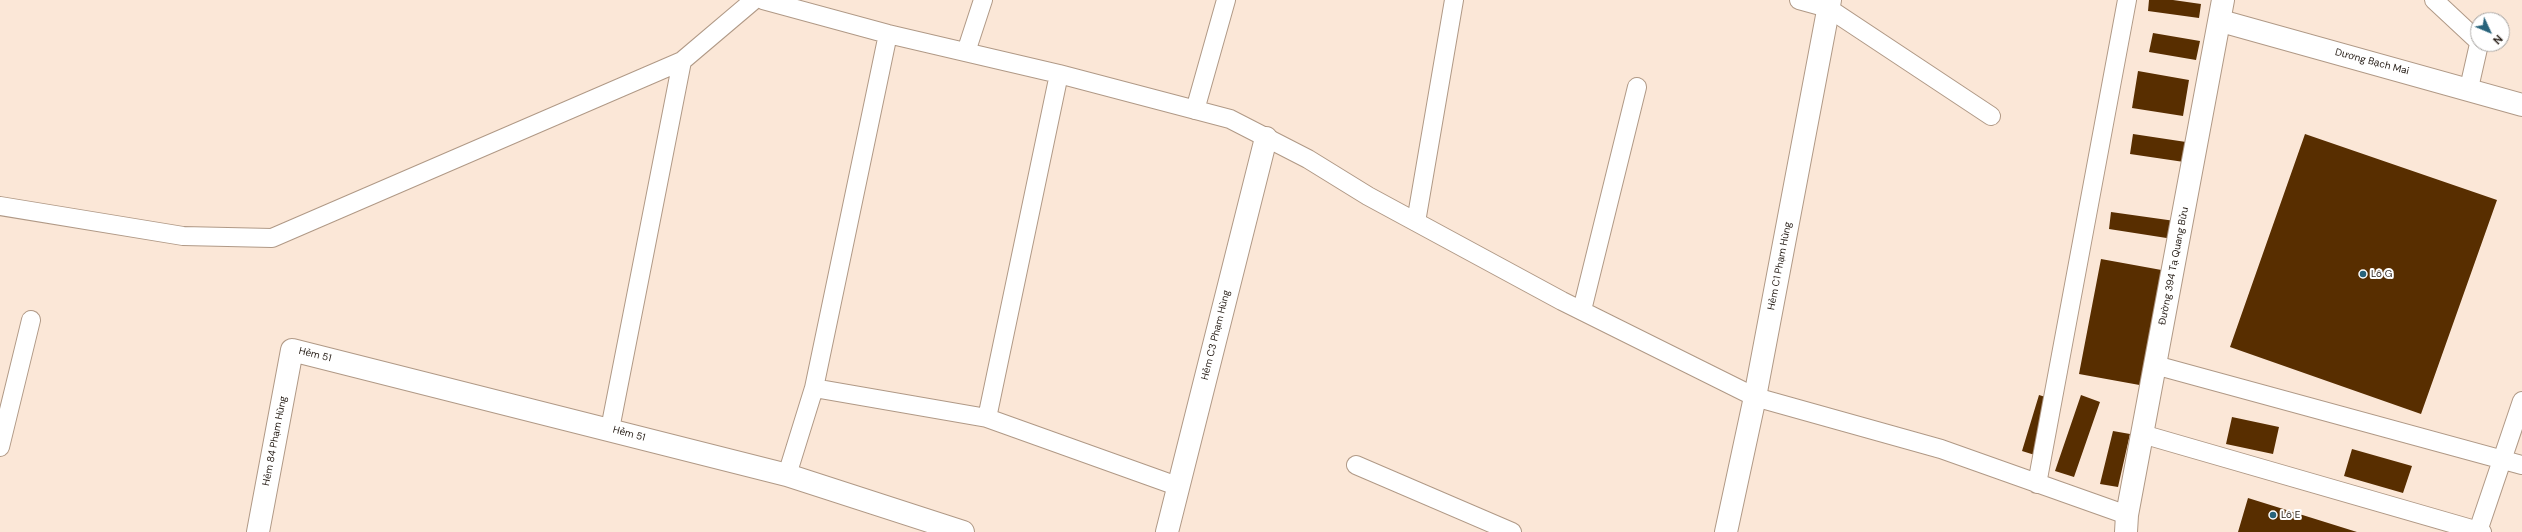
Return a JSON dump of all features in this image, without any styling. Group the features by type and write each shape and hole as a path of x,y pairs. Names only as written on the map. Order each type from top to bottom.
{"street":[{"name":"Hẻm C1 Phạm Hùng","path":"1726,532 1755,397 1829,4"},
{"name":"Dương Bạch Mai","path":"2222,10 2522,104"},
{"name":"Đường 394 Tạ Quang Bửu","path":"2127,524 2142,434 2222,10"},
{"name":"Hẻm C3 Phạm Hùng","path":"1167,532 1266,138"},
{"name":"Hẻm 51","path":"292,350 610,429 787,475 962,532"},
{"name":"Hẻm 84 Phạm Hùng","path":"258,532 292,350"}],"lane":[{"path":"0,206 183,236 272,238 682,60 754,0"},
{"path":"763,0 888,34 1059,74 1230,119 1308,159 1368,196 1582,310 1755,397 1941,449 2037,484 2127,524"},
{"path":"966,52 983,0"},
{"path":"1195,110 1226,0"},
{"path":"1416,222 1454,0"},
{"path":"1799,0 1829,4 1991,116"},
{"path":"2037,484 2126,0"},
{"path":"2434,0 2470,34"},
{"path":"787,475 814,388 888,34"},
{"path":"2469,88 2477,52"},
{"path":"610,429 682,60"},
{"path":"987,418 1059,74"},
{"path":"1582,310 1636,87"},
{"path":"0,447 31,320"},
{"path":"2155,364 2522,466"},
{"path":"814,388 987,418 1178,486"},
{"path":"2142,434 2480,532 2522,401"},
{"path":"1356,465 1512,532"}],"building":[{"path":"2149,0 2173,0 2201,4 2199,18 2148,11"},
{"path":"2153,33 2200,41 2196,60 2149,52"},
{"path":"2138,71 2189,80 2183,116 2132,108"},
{"path":"2133,134 2186,142 2184,162 2130,154"},
{"name":"Lô G","path":"2305,134 2497,200 2421,414 2230,347"},
{"path":"2111,212 2175,221 2173,239 2109,229"},
{"path":"2101,259 2167,271 2145,386 2079,374"},
{"path":"2039,395 2055,400 2038,456 2022,451"},
{"path":"2081,395 2100,402 2074,477 2055,471"},
{"path":"2232,417 2279,427 2273,454 2226,444"},
{"path":"2113,431 2130,434 2118,487 2100,484"},
{"path":"2352,449 2412,466 2403,493 2344,476"},
{"name":"Lô E","path":"2248,498 2357,532 2238,532"}],"place":[{"name":"Lô G","path":"2363,274"},
{"name":"Lô E","path":"2273,515"}]}
